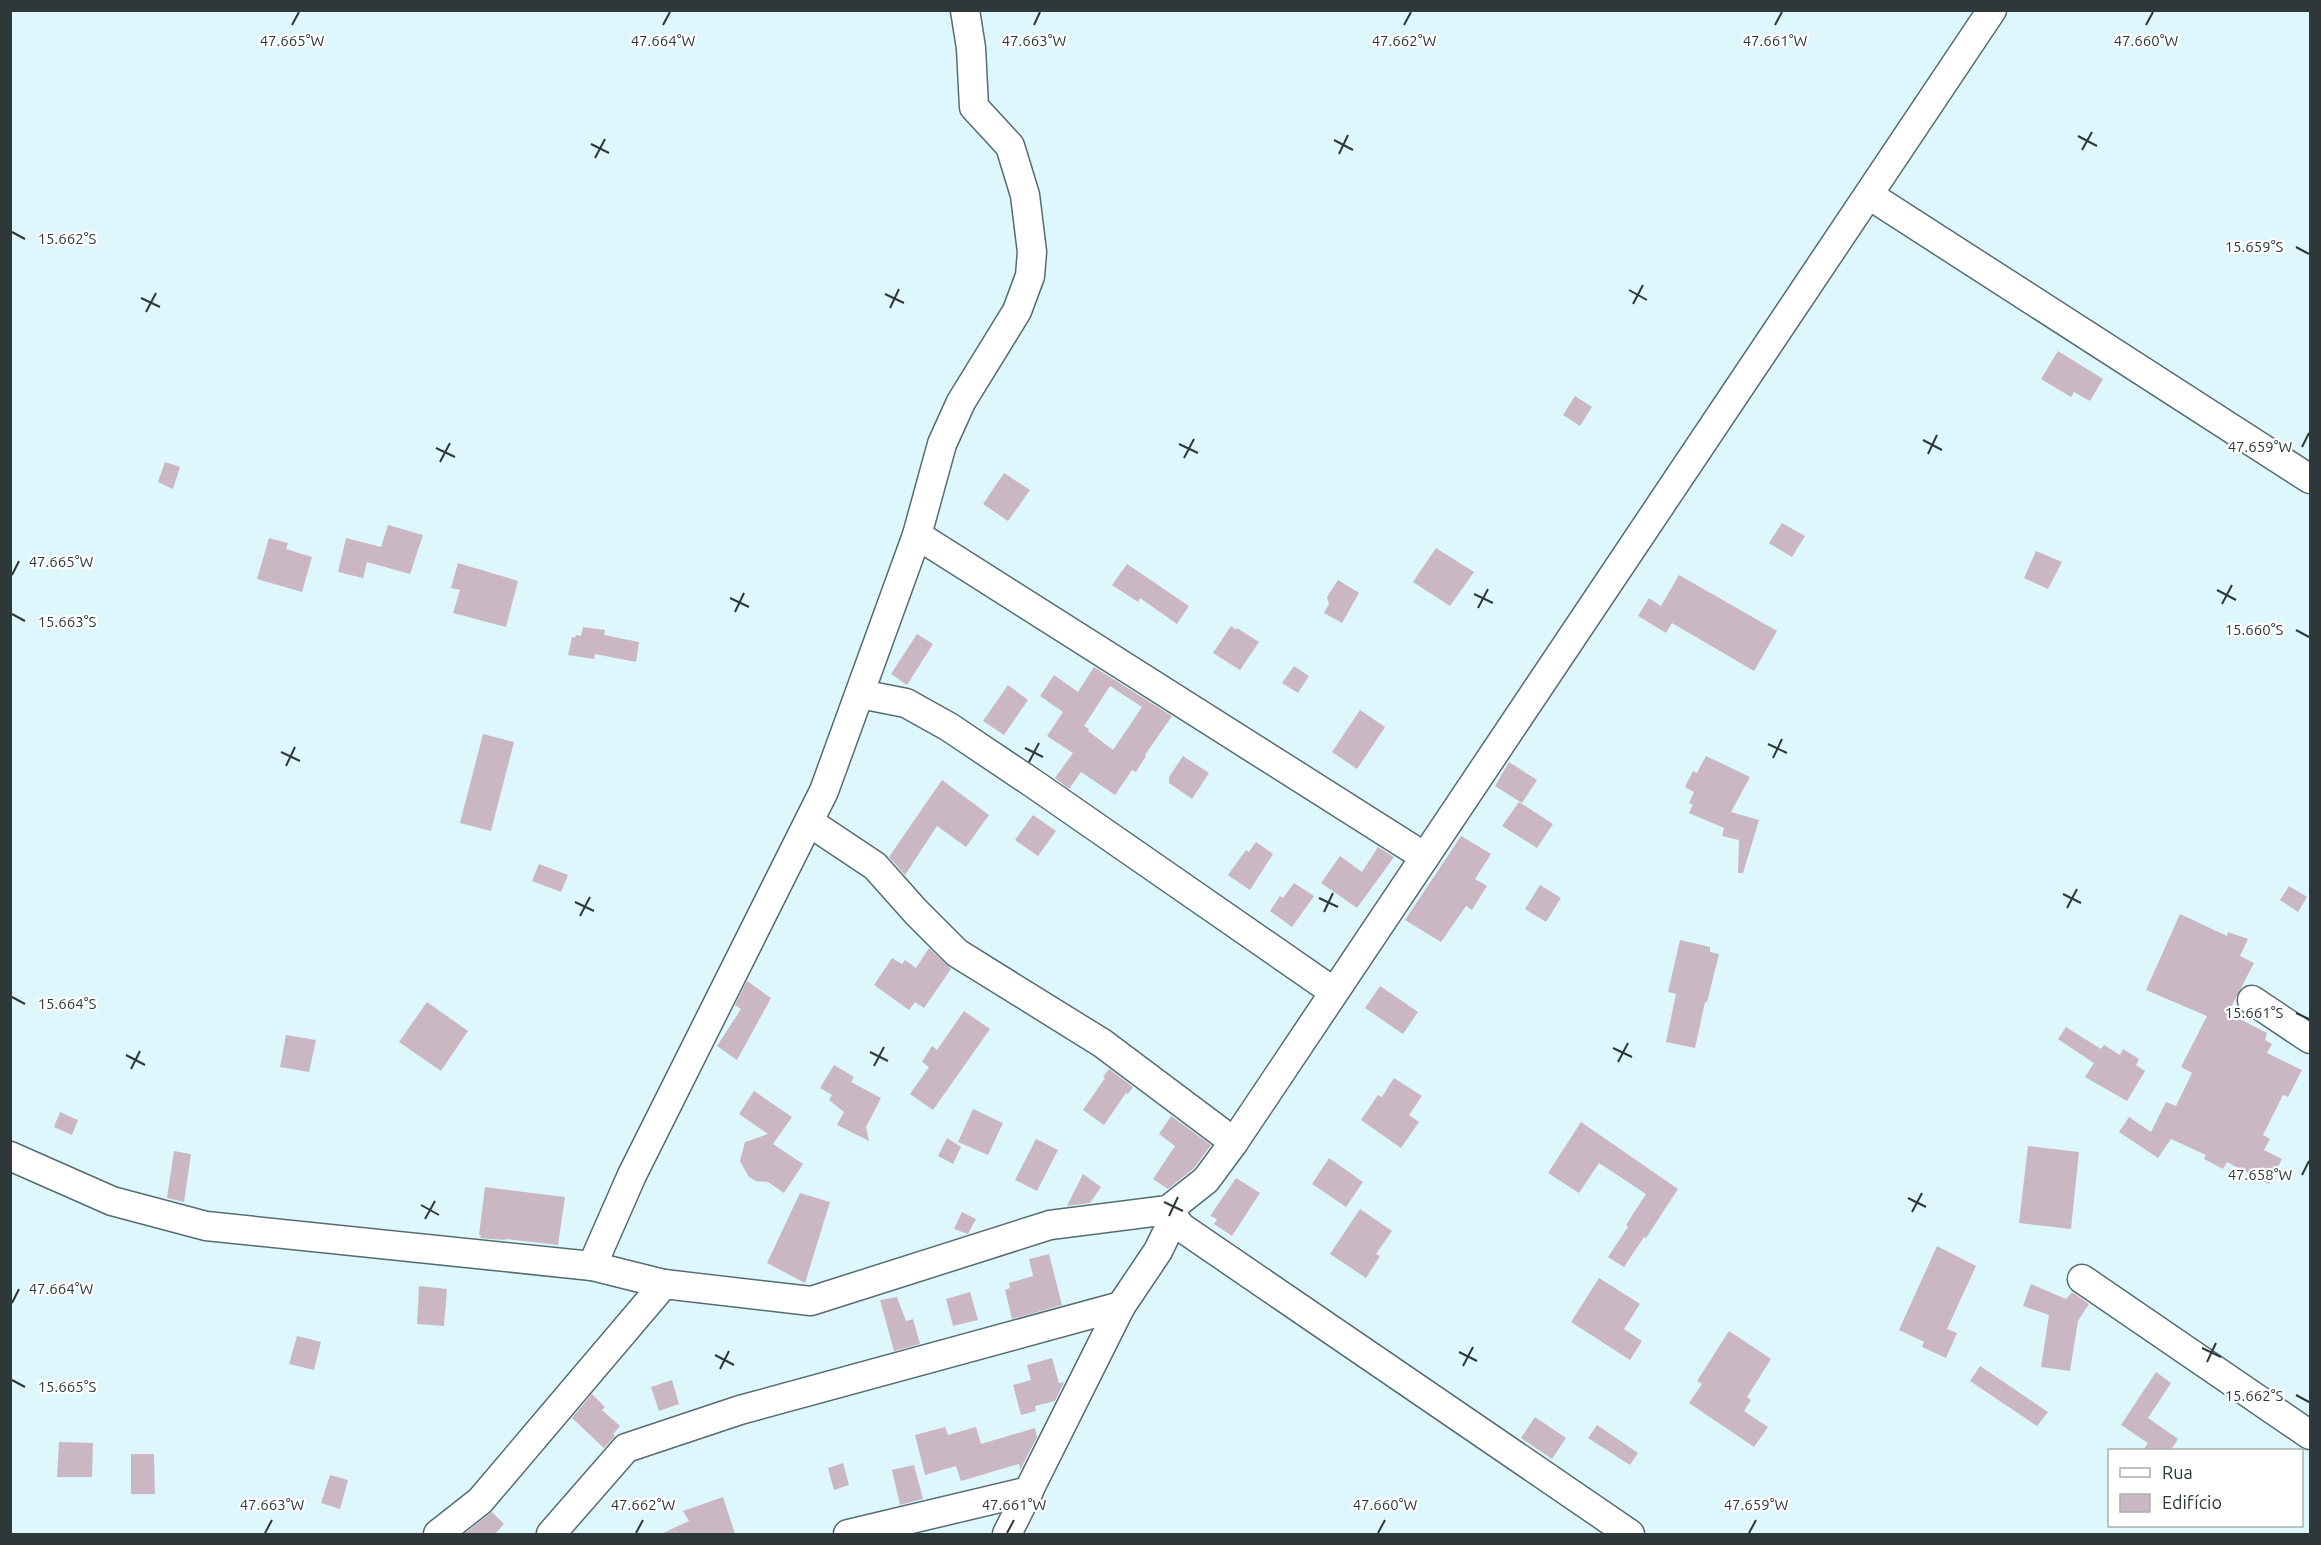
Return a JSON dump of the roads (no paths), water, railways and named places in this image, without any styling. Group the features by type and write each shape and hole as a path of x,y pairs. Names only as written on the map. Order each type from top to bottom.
{"street":[{"path":"592,1266 632,1175 824,791 917,535 942,444 961,402 1017,311 1030,276 1032,252 1025,195 1010,146 974,107 971,48 965,10"},
{"path":"1007,1534 1121,1306 1158,1251 1171,1214 1206,1180 1234,1142 1992,10"},
{"path":"1869,195 2310,480"},
{"path":"917,535 1425,857"},
{"path":"860,694 906,703 949,728 1034,784 1334,992"},
{"path":"809,822 875,866 915,912 957,953 1102,1043 1234,1142"},
{"path":"2252,1000 2310,1039"},
{"path":"10,1156 112,1201 206,1226 592,1266 664,1284 811,1301 1050,1224 1171,1214"},
{"path":"1171,1214 1181,1227 1630,1534"},
{"path":"2082,1279 2310,1435"},
{"path":"438,1534 480,1501 664,1284"},
{"path":"551,1534 627,1448 740,1410 1121,1306"},
{"path":"848,1534 1029,1491"}]}
